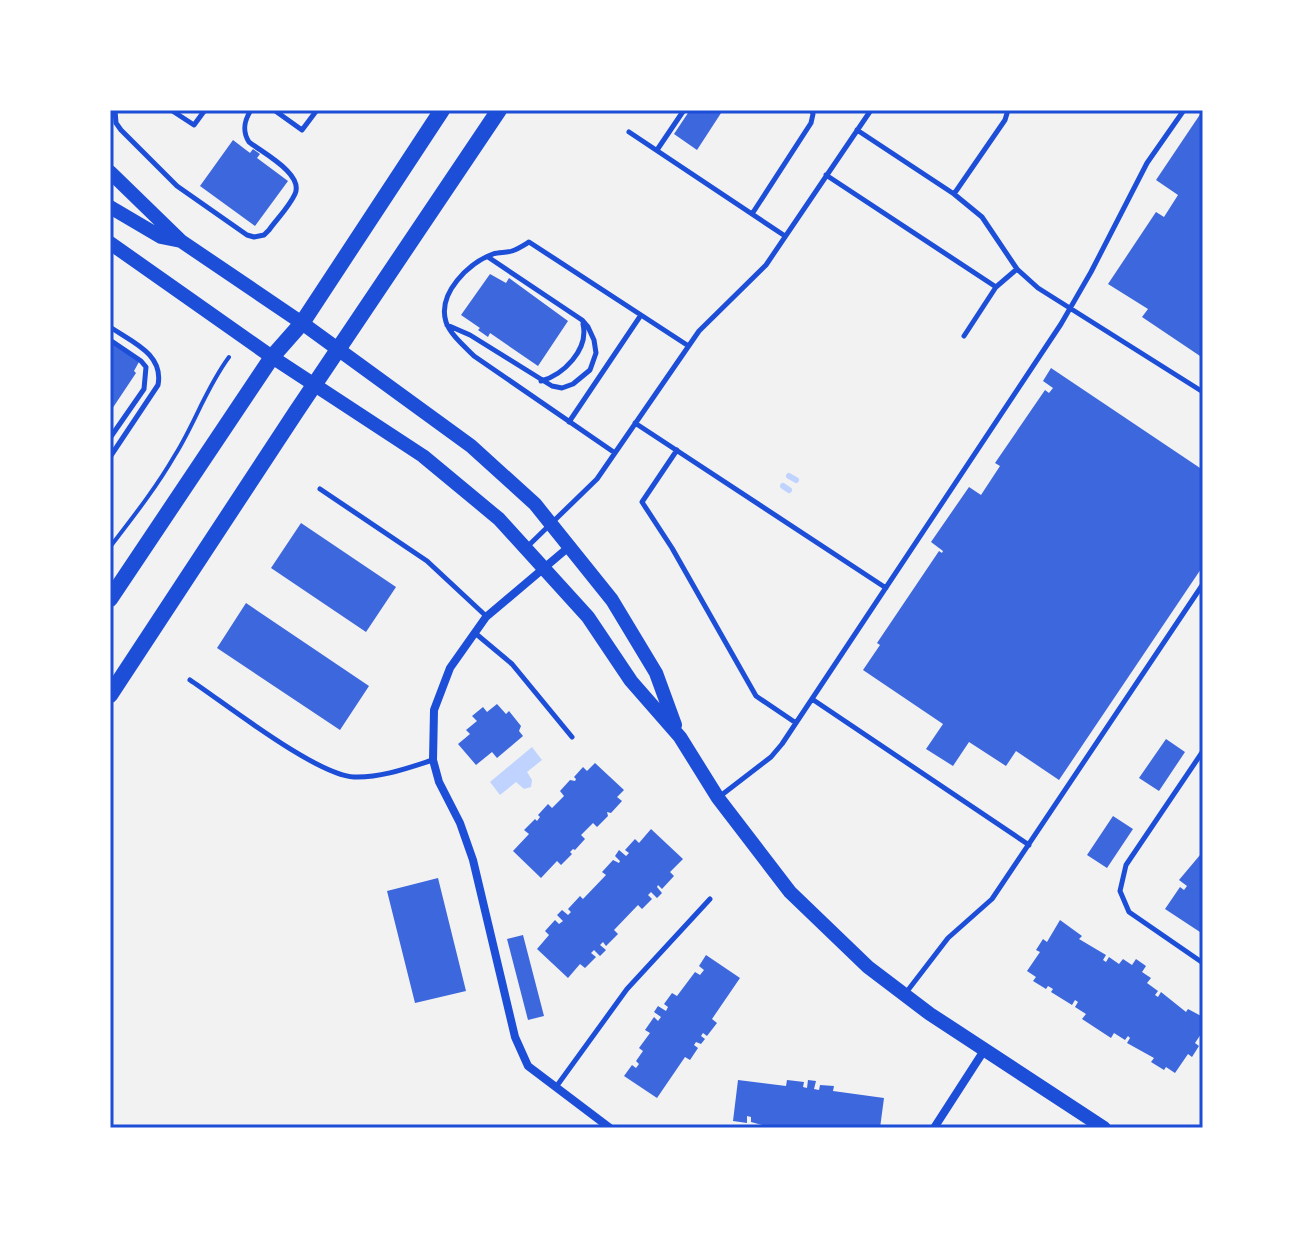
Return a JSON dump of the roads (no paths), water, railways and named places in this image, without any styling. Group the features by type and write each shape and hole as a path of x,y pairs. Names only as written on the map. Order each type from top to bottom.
{"main road":[{"path":"110,599 272,357 302,323 442,110"},
{"path":"110,695 499,110"}],"street":[{"path":"110,172 181,241 302,323 471,446 535,504 612,600 656,673 680,737"},
{"path":"110,207 161,237 181,241"},
{"path":"110,243 272,357 423,456 499,519 588,617 631,681 680,737 718,798 790,892 868,967 1104,1128"},
{"path":"570,546 486,617 450,668 439,690 434,710 433,760 439,782 460,823 473,860 515,1037 528,1066 610,1128"},
{"path":"934,1128 985,1049"}],"lane":[{"path":"115,110 116,123 121,130 169,179 191,197 254,237 264,235 269,230 295,194 297,186 293,175 249,142 244,131 251,110"},
{"path":"171,110 194,125 205,110"},
{"path":"274,110 302,130 317,110"},
{"path":"657,150 684,110"},
{"path":"752,214 811,123 811,110"},
{"path":"526,548 597,479 687,345 766,265 871,110"},
{"path":"954,194 1005,120 1008,110"},
{"path":"718,798 771,757 796,723 1070,308 1147,163 1184,110"},
{"path":"857,130 954,194 982,217 1017,269 1038,288 1203,392"},
{"path":"629,132 785,236"},
{"path":"826,175 996,287"},
{"path":"615,453 474,356 446,325 444,311 448,295 463,274 488,257 512,251 529,242 687,345"},
{"path":"446,325 470,335 540,381 562,388 583,379 590,370 596,353 594,340 582,320 488,257"},
{"path":"964,336 996,287 1017,269"},
{"path":"569,422 641,315"},
{"path":"540,381 565,370 582,344 585,333 582,320"},
{"path":"110,327 152,355 161,374 158,385 110,457"},
{"path":"110,340 146,367 144,389 110,438"},
{"path":"635,423 886,588"},
{"path":"677,450 642,502 672,548 756,696 796,723"},
{"path":"320,489 427,561 486,617"},
{"path":"905,994 948,938 992,899 1203,584"},
{"path":"474,632 512,664 572,737"},
{"path":"190,680 308,760 336,774 366,777 433,760"},
{"path":"812,699 1029,845"},
{"path":"1203,751 1126,865 1120,891 1129,912 1203,963"},
{"path":"556,1088 627,989 710,899"}],"water":[{"path":"532,747 542,760 527,772 532,780 531,787 524,789 516,782 500,795 490,782"}],"waterway":[{"path":"789,476 796,480"},
{"path":"783,486 789,490"}]}
